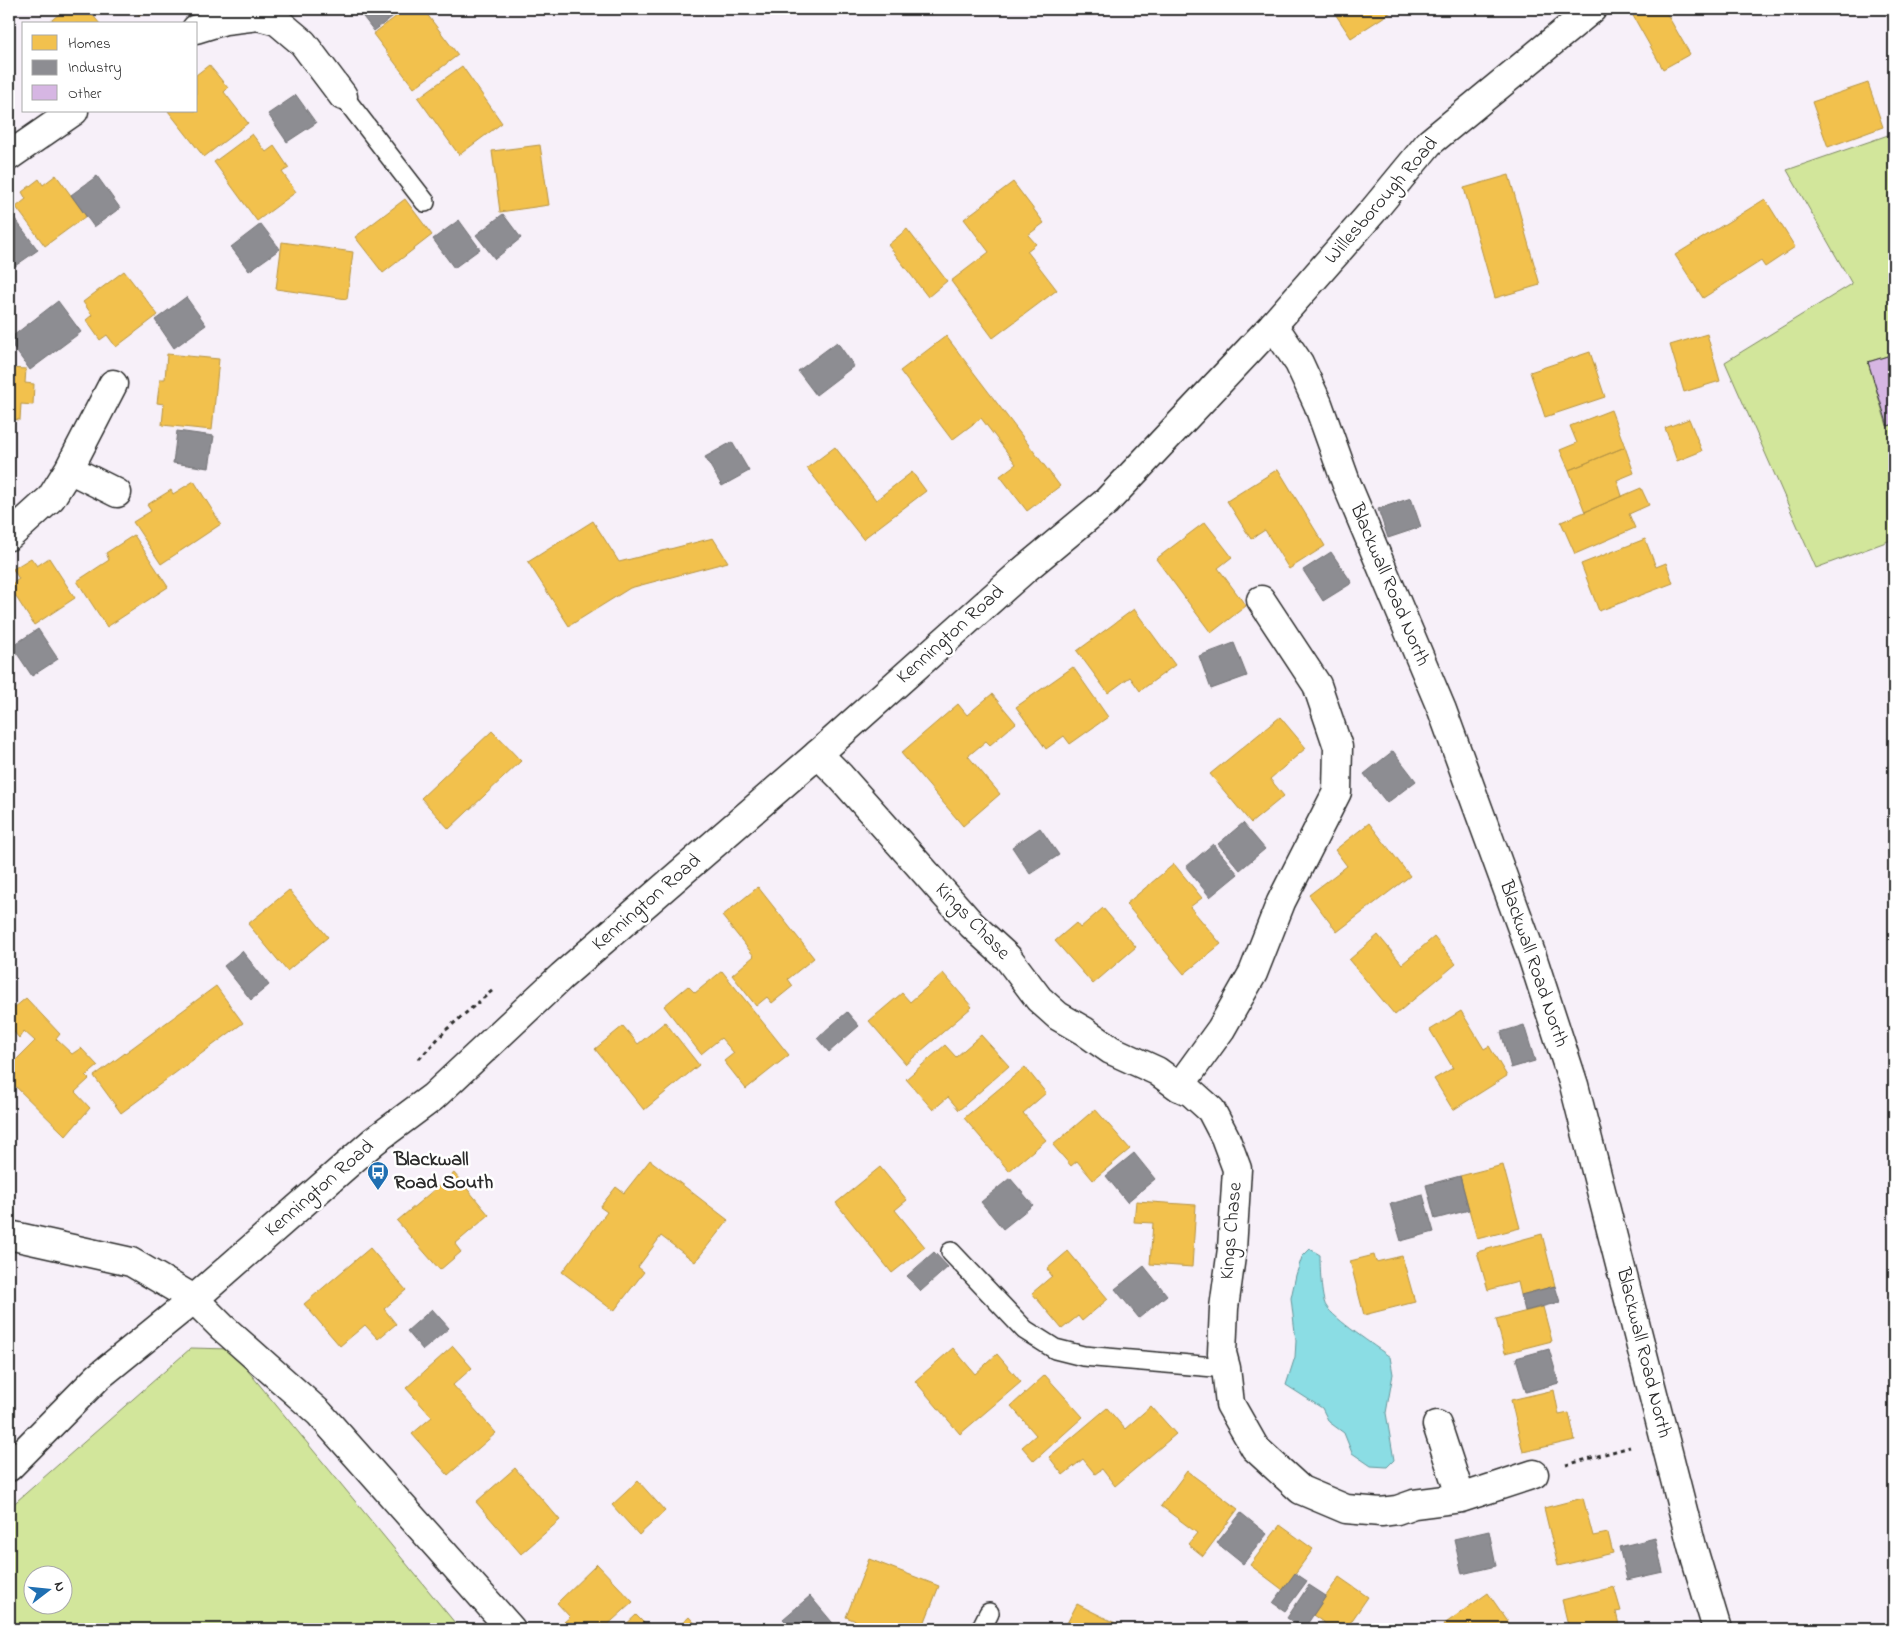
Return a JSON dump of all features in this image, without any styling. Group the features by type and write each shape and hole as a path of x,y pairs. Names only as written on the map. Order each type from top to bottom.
{"street":[{"name":"Willesborough Road","path":"1273,325 1429,144 1592,9"},
{"path":"198,28 225,20 280,15 343,96"},
{"path":"9,156 73,112"},
{"name":"Kennington Road","path":"9,1467 98,1378 194,1299 374,1141 432,1098 562,976 818,754 1024,570 1106,502 1273,325"},
{"name":"Blackwall Road North","path":"1273,325 1299,363 1318,404 1347,485 1442,710 1521,925 1574,1085 1692,1546 1716,1629"},
{"path":"9,536 51,498 69,469 113,384"},
{"path":"69,469 117,494"},
{"path":"1180,1087 1221,1029 1253,973 1281,902 1337,792 1338,747 1317,685 1261,600"},
{"name":"Kings Chase","path":"818,754 840,776 972,926 1008,958 1039,998 1058,1016 1111,1050 1157,1071 1180,1087 1191,1092 1211,1110 1225,1137 1237,1169 1232,1250 1224,1308 1222,1353 1226,1368 1230,1404 1255,1448 1301,1490 1346,1509 1381,1512 1397,1510 1414,1504 1461,1498 1534,1474"},
{"path":"9,1235 131,1262 194,1299 222,1327 319,1412 511,1629"},
{"path":"1437,1425 1461,1498"}],"lane":[{"path":"343,96 425,202"},
{"path":"951,1252 1025,1330 1055,1350 1083,1356 1226,1368"}],"path":[{"path":"1534,1474 1664,1437"}],"green space":[{"path":"1894,133 1894,354 1868,362 1887,426 1894,424 1894,539 1816,568 1725,362 1852,284 1787,170"},
{"path":"191,1348 230,1349 460,1629 9,1629 9,1508"}],"water":[{"path":"1310,1249 1320,1255 1322,1289 1326,1306 1346,1325 1390,1357 1393,1374 1386,1413 1394,1460 1387,1467 1371,1466 1352,1453 1344,1433 1329,1422 1322,1408 1286,1385 1295,1357 1296,1341 1291,1298 1302,1257"}],"building: Homes":[{"path":"65,9 88,9 98,22 49,22"},
{"path":"134,9 148,9 139,15"},
{"path":"364,9 375,9 368,14"},
{"path":"406,9 423,9 458,55 414,88 373,34"},
{"path":"1332,9 1396,9 1351,38"},
{"path":"1640,9 1664,9 1690,54 1663,69 1632,14"},
{"path":"209,65 228,88 224,92 248,123 204,157 169,112 198,112 198,73"},
{"path":"462,66 502,123 459,155 418,98"},
{"path":"1868,83 1883,127 1828,147 1812,102"},
{"path":"252,134 266,152 274,146 289,168 282,172 296,192 257,221 214,162"},
{"path":"540,145 549,205 500,212 492,151"},
{"path":"56,175 86,216 45,246 16,207 26,199 22,192 39,179 43,185"},
{"path":"1509,175 1540,285 1495,298 1464,188"},
{"path":"1013,182 1044,223 1028,235 1036,244 1027,251 1057,290 993,338 951,281 989,252 964,219"},
{"path":"405,199 432,235 383,273 355,237"},
{"path":"1765,199 1795,247 1765,267 1761,261 1703,298 1675,255"},
{"path":"907,229 947,281 928,297 888,245"},
{"path":"282,242 353,252 347,299 276,289"},
{"path":"124,271 158,315 116,347 107,335 100,340 86,320 92,315 83,302"},
{"path":"1707,334 1720,381 1684,392 1670,345"},
{"path":"946,336 1060,486 1027,511 1000,476 1016,464 981,418 952,440 900,371"},
{"path":"1590,352 1605,397 1545,417 1530,372"},
{"path":"167,354 219,359 212,430 162,425 164,404 157,403 160,379 165,379"},
{"path":"9,368 26,369 25,383 34,384 33,405 21,404 20,420 9,419"},
{"path":"1611,410 1625,447 1569,470 1560,450 1577,443 1570,426"},
{"path":"1689,419 1702,451 1677,461 1665,428"},
{"path":"835,447 876,500 912,472 926,491 863,539 807,468"},
{"path":"1625,447 1634,473 1617,480 1622,496 1585,512 1569,470"},
{"path":"1278,469 1325,546 1289,569 1265,530 1251,539 1227,501"},
{"path":"194,481 221,524 161,564 133,522 151,511 147,505 171,490 173,494"},
{"path":"1641,488 1649,505 1629,514 1635,528 1575,554 1561,522"},
{"path":"593,521 619,562 713,538 728,562 630,588 569,626 528,562"},
{"path":"1205,522 1232,557 1218,568 1246,606 1211,633 1156,559"},
{"path":"134,535 168,587 107,627 77,581 109,560 106,553"},
{"path":"1645,539 1656,567 1666,563 1673,583 1599,611 1581,564"},
{"path":"31,558 37,566 49,558 75,598 34,625 9,586 19,579 13,569"},
{"path":"1134,609 1175,665 1140,691 1130,677 1108,693 1077,651"},
{"path":"1073,667 1108,717 1070,744 1064,736 1046,749 1016,707"},
{"path":"992,694 1016,723 990,745 986,741 968,756 1000,794 963,826 901,753 958,704 967,715"},
{"path":"1280,717 1306,748 1270,779 1284,796 1251,823 1210,774"},
{"path":"492,731 521,761 449,829 421,798"},
{"path":"1369,823 1410,876 1337,932 1309,895 1347,866 1335,850"},
{"path":"1174,864 1202,898 1190,907 1221,944 1184,974 1126,904"},
{"path":"758,887 814,958 788,979 793,986 772,1003 767,997 756,1006 732,975 754,956 722,916"},
{"path":"289,890 328,937 287,971 248,924"},
{"path":"1103,908 1136,947 1093,984 1055,941 1076,923 1080,928"},
{"path":"1378,935 1402,964 1434,937 1456,964 1395,1015 1349,960"},
{"path":"722,971 789,1055 746,1089 724,1061 734,1053 721,1038 701,1054 664,1006 688,986 695,993"},
{"path":"943,973 972,1007 906,1064 869,1021 902,993 910,1002"},
{"path":"216,986 243,1023 121,1113 94,1076"},
{"path":"26,998 60,1034 56,1039 72,1054 81,1048 98,1066 86,1076 89,1079 75,1092 90,1108 66,1136 9,1080 9,1067 35,1041 24,1031 19,1038 9,1026 9,1012"},
{"path":"1461,1011 1484,1049 1489,1046 1507,1076 1453,1110 1434,1079 1453,1068 1430,1030"},
{"path":"665,1022 699,1065 644,1110 595,1049 623,1026 638,1044"},
{"path":"981,1035 1009,1066 959,1110 948,1097 933,1110 906,1079 945,1045 956,1057"},
{"path":"1025,1067 1046,1093 1023,1113 1046,1140 1009,1171 964,1118"},
{"path":"1095,1109 1130,1149 1093,1180 1077,1161 1071,1166 1053,1145"},
{"path":"650,1160 728,1220 695,1262 661,1236 638,1267 644,1272 614,1311 562,1272 607,1212 600,1207 616,1187 624,1193"},
{"path":"1503,1165 1520,1228 1477,1239 1460,1176"},
{"path":"880,1167 907,1200 895,1210 925,1247 892,1273 836,1203"},
{"path":"454,1173 489,1215 455,1244 461,1252 440,1270 397,1221"},
{"path":"1136,1201 1196,1205 1192,1267 1150,1264 1153,1223 1134,1222"},
{"path":"1542,1234 1555,1286 1521,1295 1518,1282 1488,1290 1477,1252"},
{"path":"370,1248 406,1290 384,1309 396,1324 378,1339 365,1325 340,1346 304,1304"},
{"path":"1068,1251 1108,1299 1082,1321 1078,1316 1062,1329 1032,1293 1052,1276 1047,1269"},
{"path":"1374,1255 1376,1262 1402,1256 1415,1302 1364,1315 1350,1261"},
{"path":"1543,1307 1552,1341 1505,1353 1496,1319"},
{"path":"453,1346 472,1368 453,1385 496,1433 448,1475 412,1434 432,1417 406,1388"},
{"path":"953,1348 975,1374 997,1354 1021,1382 960,1434 915,1381"},
{"path":"1045,1375 1083,1417 1034,1461 1022,1447 1036,1435 1011,1406"},
{"path":"1554,1390 1559,1415 1569,1413 1575,1440 1523,1452 1511,1400"},
{"path":"1151,1406 1176,1434 1115,1486 1102,1469 1095,1474 1083,1459 1063,1475 1049,1457 1107,1408 1125,1429"},
{"path":"515,1468 560,1520 521,1554 476,1502"},
{"path":"1187,1471 1238,1509 1203,1556 1188,1544 1197,1533 1161,1506"},
{"path":"638,1481 665,1511 639,1535 612,1505"},
{"path":"1583,1498 1593,1536 1608,1533 1613,1553 1558,1566 1544,1508"},
{"path":"1280,1525 1313,1549 1283,1590 1250,1565"},
{"path":"869,1559 939,1586 922,1629 876,1629 846,1617"},
{"path":"597,1564 633,1602 603,1629 570,1629 564,1622 570,1617 557,1603"},
{"path":"1339,1577 1368,1597 1346,1629 1333,1629 1313,1615"},
{"path":"1614,1587 1621,1611 1616,1612 1620,1629 1569,1629 1562,1600"},
{"path":"1488,1593 1513,1629 1446,1629 1443,1625"},
{"path":"1077,1604 1127,1629 1064,1629"},
{"path":"636,1615 650,1629 621,1629"},
{"path":"689,1617 700,1629 676,1629"}],"building: Industry":[{"path":"88,9 102,9 93,15"},
{"path":"357,9 364,9 368,14 375,9 402,9 374,31"},
{"path":"296,95 316,123 287,142 268,114"},
{"path":"97,176 120,208 94,227 71,195"},
{"path":"503,214 521,238 495,259 476,235"},
{"path":"15,219 38,250 15,266 9,258 9,224"},
{"path":"459,220 480,249 454,268 433,239"},
{"path":"261,224 280,249 249,271 231,247"},
{"path":"186,297 206,325 174,348 155,320"},
{"path":"58,301 81,332 30,370 9,339"},
{"path":"837,342 854,366 816,395 798,371"},
{"path":"177,431 214,436 209,468 173,463"},
{"path":"732,442 749,471 722,486 705,457"},
{"path":"1411,498 1421,527 1388,538 1378,509"},
{"path":"1331,552 1352,583 1323,601 1303,570"},
{"path":"38,629 58,659 32,676 12,646"},
{"path":"1234,643 1247,676 1211,689 1199,656"},
{"path":"1393,751 1416,781 1387,803 1364,774"},
{"path":"1243,823 1265,849 1240,870 1218,844"},
{"path":"1040,828 1059,855 1030,874 1012,847"},
{"path":"1213,844 1238,874 1210,897 1186,867"},
{"path":"242,951 269,985 251,1000 224,966"},
{"path":"847,1012 859,1026 829,1052 817,1038"},
{"path":"1524,1025 1535,1061 1511,1068 1501,1032"},
{"path":"1134,1153 1155,1179 1127,1202 1106,1176"},
{"path":"1460,1176 1469,1210 1435,1219 1426,1185"},
{"path":"1010,1178 1033,1205 1003,1229 981,1202"},
{"path":"1423,1195 1434,1232 1401,1241 1390,1204"},
{"path":"934,1252 948,1267 921,1291 907,1276"},
{"path":"1144,1266 1167,1295 1139,1318 1115,1289"},
{"path":"1555,1286 1560,1302 1525,1311 1521,1295"},
{"path":"432,1309 449,1328 423,1350 407,1331"},
{"path":"1549,1349 1559,1383 1526,1392 1516,1358"},
{"path":"1241,1513 1267,1534 1243,1564 1217,1543"},
{"path":"1489,1531 1496,1566 1462,1574 1454,1539"},
{"path":"1655,1538 1663,1572 1627,1580 1619,1547"},
{"path":"1295,1573 1307,1581 1285,1611 1273,1603"},
{"path":"1309,1585 1326,1596 1304,1629 1287,1618"},
{"path":"810,1596 836,1629 793,1629 783,1619"}],"building: Other":[{"path":"1894,354 1894,424 1888,426 1868,362"}],"place":[{"name":"Blackwall Road South","path":"378,1191"}]}
